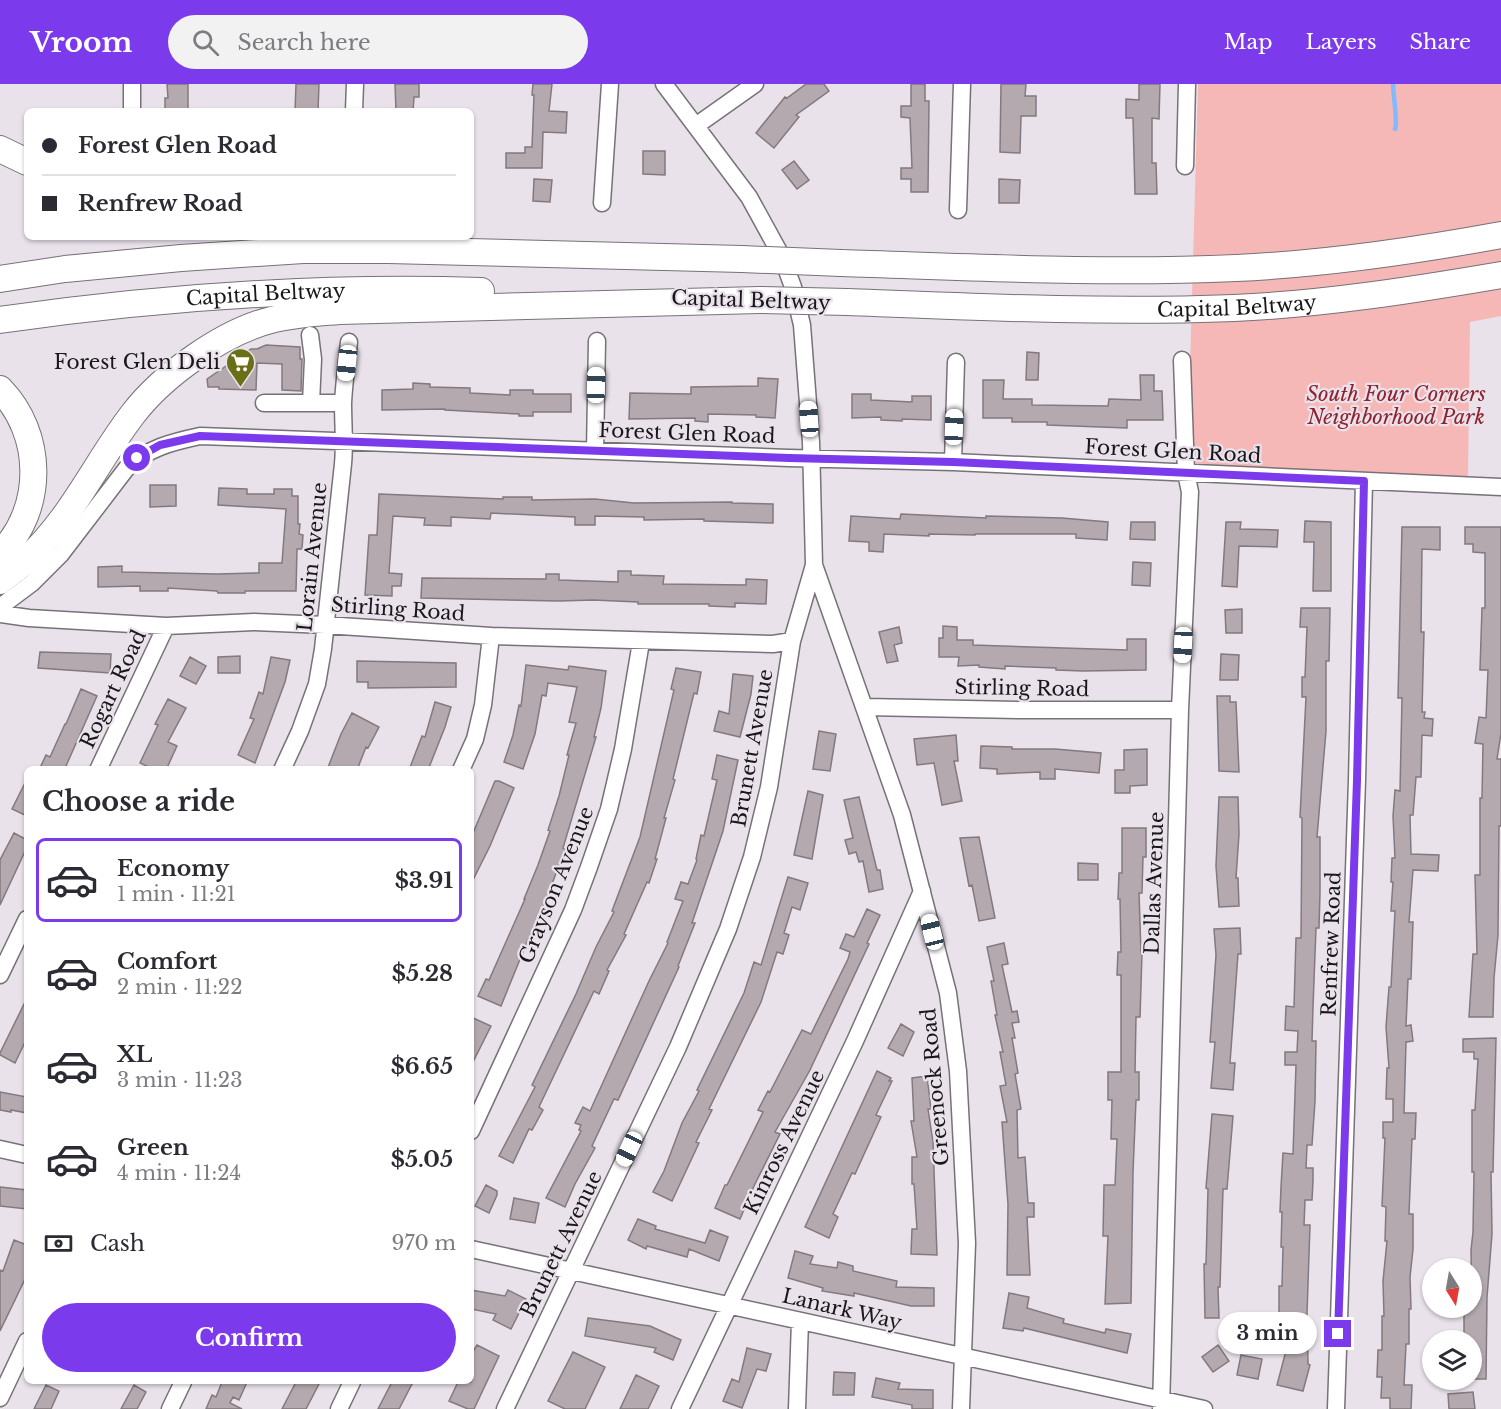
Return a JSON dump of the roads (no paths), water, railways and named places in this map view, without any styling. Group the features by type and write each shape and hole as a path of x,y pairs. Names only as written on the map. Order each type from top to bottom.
{"highway":[{"path":"0,149 24,161"},
{"name":"Capital Beltway","path":"0,279 64,269 181,258 292,251 388,250 1124,270 1237,268 1404,251 1501,235"},
{"path":"381,240 482,252"},
{"name":"Capital Beltway","path":"0,320 69,309 304,290 474,291 1134,311 1237,308 1317,302 1410,291 1501,275"},
{"path":"0,581 26,561 50,535 134,414 156,389 212,347 269,320 301,314 339,311 760,300"},
{"path":"0,389 22,419 32,444 34,468 33,491 25,518 8,546 0,554"}],"street":[{"path":"132,84 132,108"},
{"path":"354,108 355,84"},
{"path":"603,203 610,84"},
{"name":"Brunett Avenue","path":"505,1409 678,1047 728,929 752,857 769,787 792,641 814,565 812,459 802,325 793,287 782,257 749,197 664,84"},
{"path":"697,125 755,84"},
{"path":"958,210 962,84"},
{"path":"1185,166 1187,84"},
{"path":"310,335 313,359 312,403"},
{"path":"595,451 597,341"},
{"name":"Lorain Avenue","path":"284,766 300,732 317,684 323,649 345,442 343,403 349,342"},
{"name":"Dallas Avenue","path":"1162,1404 1180,710 1190,492 1186,473 1182,360"},
{"path":"953,462 956,362"},
{"path":"264,403 343,403"},
{"name":"Forest Glen Road","path":"0,608 33,583 61,554 137,458 160,445 200,436 812,459 953,462 1501,487"},
{"name":"Renfrew Road","path":"1336,1409 1357,780 1364,481"},
{"name":"Greenock Road","path":"814,565 902,815 948,993 958,1071 967,1243 961,1409"},
{"name":"Stirling Road","path":"0,614 29,618 166,626 254,622 641,642 773,644 792,641"},
{"name":"Rogart Road","path":"100,766 166,626"},
{"path":"463,766 475,739 483,705 491,636"},
{"name":"Grayson Avenue","path":"474,1124 573,910 589,867 609,809 623,749 641,642"},
{"name":"Stirling Road","path":"865,707 1180,710"},
{"name":"Kinross Avenue","path":"680,1409 850,1052 922,891"},
{"path":"0,975 24,926"},
{"path":"0,1149 24,1154"},
{"name":"Lanark Way","path":"474,1251 729,1305 1162,1404 1204,1409"},
{"path":"797,1409 800,1321"},
{"path":"0,1398 24,1347"},
{"path":"170,1409 182,1384"},
{"path":"339,1409 351,1384"}],"waterway":[{"path":"1393,84 1395,129"}],"place":[{"name":"Forest Glen Deli","path":"241,388"}],"park label":[{"name":"South Four Corners Neighborhood Park","path":"1396,406"}]}
